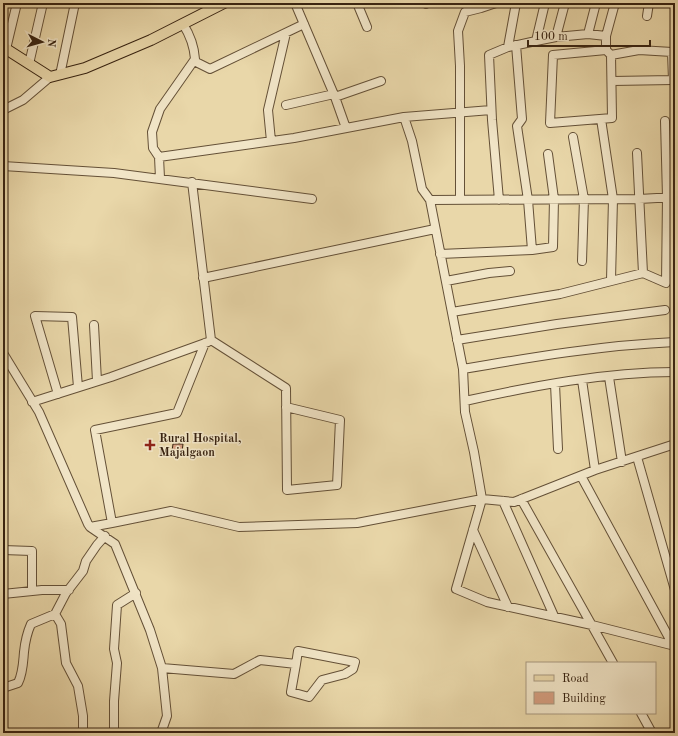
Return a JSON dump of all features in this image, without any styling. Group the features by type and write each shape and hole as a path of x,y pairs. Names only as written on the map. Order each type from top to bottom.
{"main road":[{"path":"5,48 29,64 55,76 85,68 151,40 224,3"}],"street":[{"path":"5,48 16,3"},
{"path":"29,64 43,3"},
{"path":"3,110 23,100 55,76 74,3"},
{"path":"295,3 335,96 346,128"},
{"path":"357,3 367,27"},
{"path":"460,200 460,66 458,31 465,12 496,3"},
{"path":"516,3 512,46 522,119 517,126 528,200 532,250"},
{"path":"536,41 545,3"},
{"path":"556,37 565,3"},
{"path":"588,34 596,3"},
{"path":"612,80 673,80 672,52 639,50 608,52 553,55 550,123 612,118 612,80 608,52 606,36 615,3"},
{"path":"647,16 648,3"},
{"path":"160,178 159,157 153,148 152,132 160,109 195,59 195,50 183,24"},
{"path":"194,61 210,69 304,24"},
{"path":"271,141 268,110 286,33"},
{"path":"499,200 488,55 512,46 556,37 588,34 606,36"},
{"path":"286,105 335,96 381,81"},
{"path":"159,157 271,141 404,117 491,110"},
{"path":"404,117 412,141 422,188 430,200 458,340 463,369 465,412 482,499 456,589 487,602 554,616 674,646"},
{"path":"601,119 612,199 611,280"},
{"path":"452,312 560,294 642,273 666,283 671,197 665,121"},
{"path":"573,137 584,199 582,261"},
{"path":"637,153 642,273"},
{"path":"440,254 532,250 553,247 554,200 548,154"},
{"path":"3,166 114,173 192,182 312,199"},
{"path":"112,523 95,430 177,413 208,341 204,278 192,182"},
{"path":"430,200 639,199 671,197"},
{"path":"204,278 435,229"},
{"path":"446,281 489,273 510,271"},
{"path":"458,340 557,324 665,310"},
{"path":"58,394 35,316 72,317 78,387"},
{"path":"94,325 97,381"},
{"path":"32,402 97,381 208,341"},
{"path":"208,341 286,388 286,407 287,490 337,485 340,420 286,407"},
{"path":"463,369 527,358 648,343 675,342"},
{"path":"3,353 38,412 88,524 90,527 115,544 136,593 162,668 167,716 161,733"},
{"path":"465,401 535,386 648,372 675,372"},
{"path":"609,377 622,462"},
{"path":"582,380 595,470"},
{"path":"555,384 558,449"},
{"path":"90,527 171,510 239,527 357,523 482,499 514,502 595,470 675,444"},
{"path":"637,457 675,590"},
{"path":"581,476 674,646"},
{"path":"521,499 612,662"},
{"path":"503,501 554,616"},
{"path":"473,530 508,607"},
{"path":"3,688 18,683 22,676 25,644 27,633 31,624 55,614 68,590 82,571 86,561 105,536"},
{"path":"3,550 32,551 32,591"},
{"path":"3,594 32,591 68,590"},
{"path":"114,730 114,701 117,663 114,649 117,605 136,593"},
{"path":"55,614 62,624 66,663 78,686 83,716 83,733"},
{"path":"298,651 355,662 353,669 345,674 322,680 309,697 290,692 296,664 298,651"},
{"path":"162,668 234,674 260,660 296,664"},
{"path":"642,714 652,733"}],"building":[{"path":"173,444 183,444 182,452 172,451"}],"place":[{"name":"Rural Hospital, Majalgaon","path":"150,445"}]}
